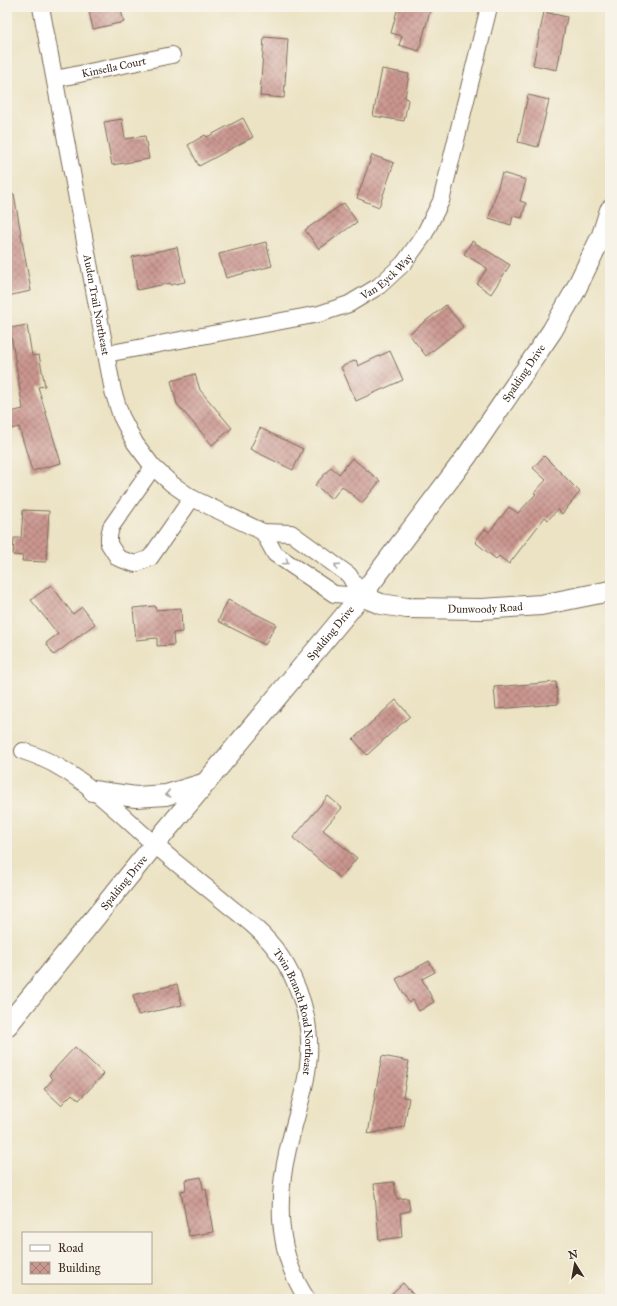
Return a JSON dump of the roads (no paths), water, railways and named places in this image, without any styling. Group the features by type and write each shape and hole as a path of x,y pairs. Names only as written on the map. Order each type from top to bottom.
{"street":[{"name":"Auden Trail Northeast","path":"41,7 113,390 121,416 135,443 153,467 172,484 192,498 263,532 290,534 349,575 361,596"},
{"name":"Van Eyck Way","path":"106,354 320,314 349,304 379,286 404,263 424,235 440,201 489,7"},
{"name":"Kinsella Court","path":"55,79 172,55"},
{"name":"Spalding Drive","path":"7,1026 154,845 361,596 467,456 552,331 574,293 599,241 610,210"},
{"path":"153,467 111,527 108,536 109,544 118,558 135,564 150,558 192,498"},
{"path":"263,532 275,554 334,594 361,596"},
{"name":"Dunwoody Road","path":"361,596 381,604 407,608 482,609 541,605 610,591"},
{"name":"Twin Branch Road Northeast","path":"23,751 56,764 93,791 154,845 257,929 279,953 296,982 306,1016 309,1054 306,1082 280,1186 280,1221 287,1258 300,1289 307,1299"},
{"path":"93,791 136,797 166,795 206,783"}]}
